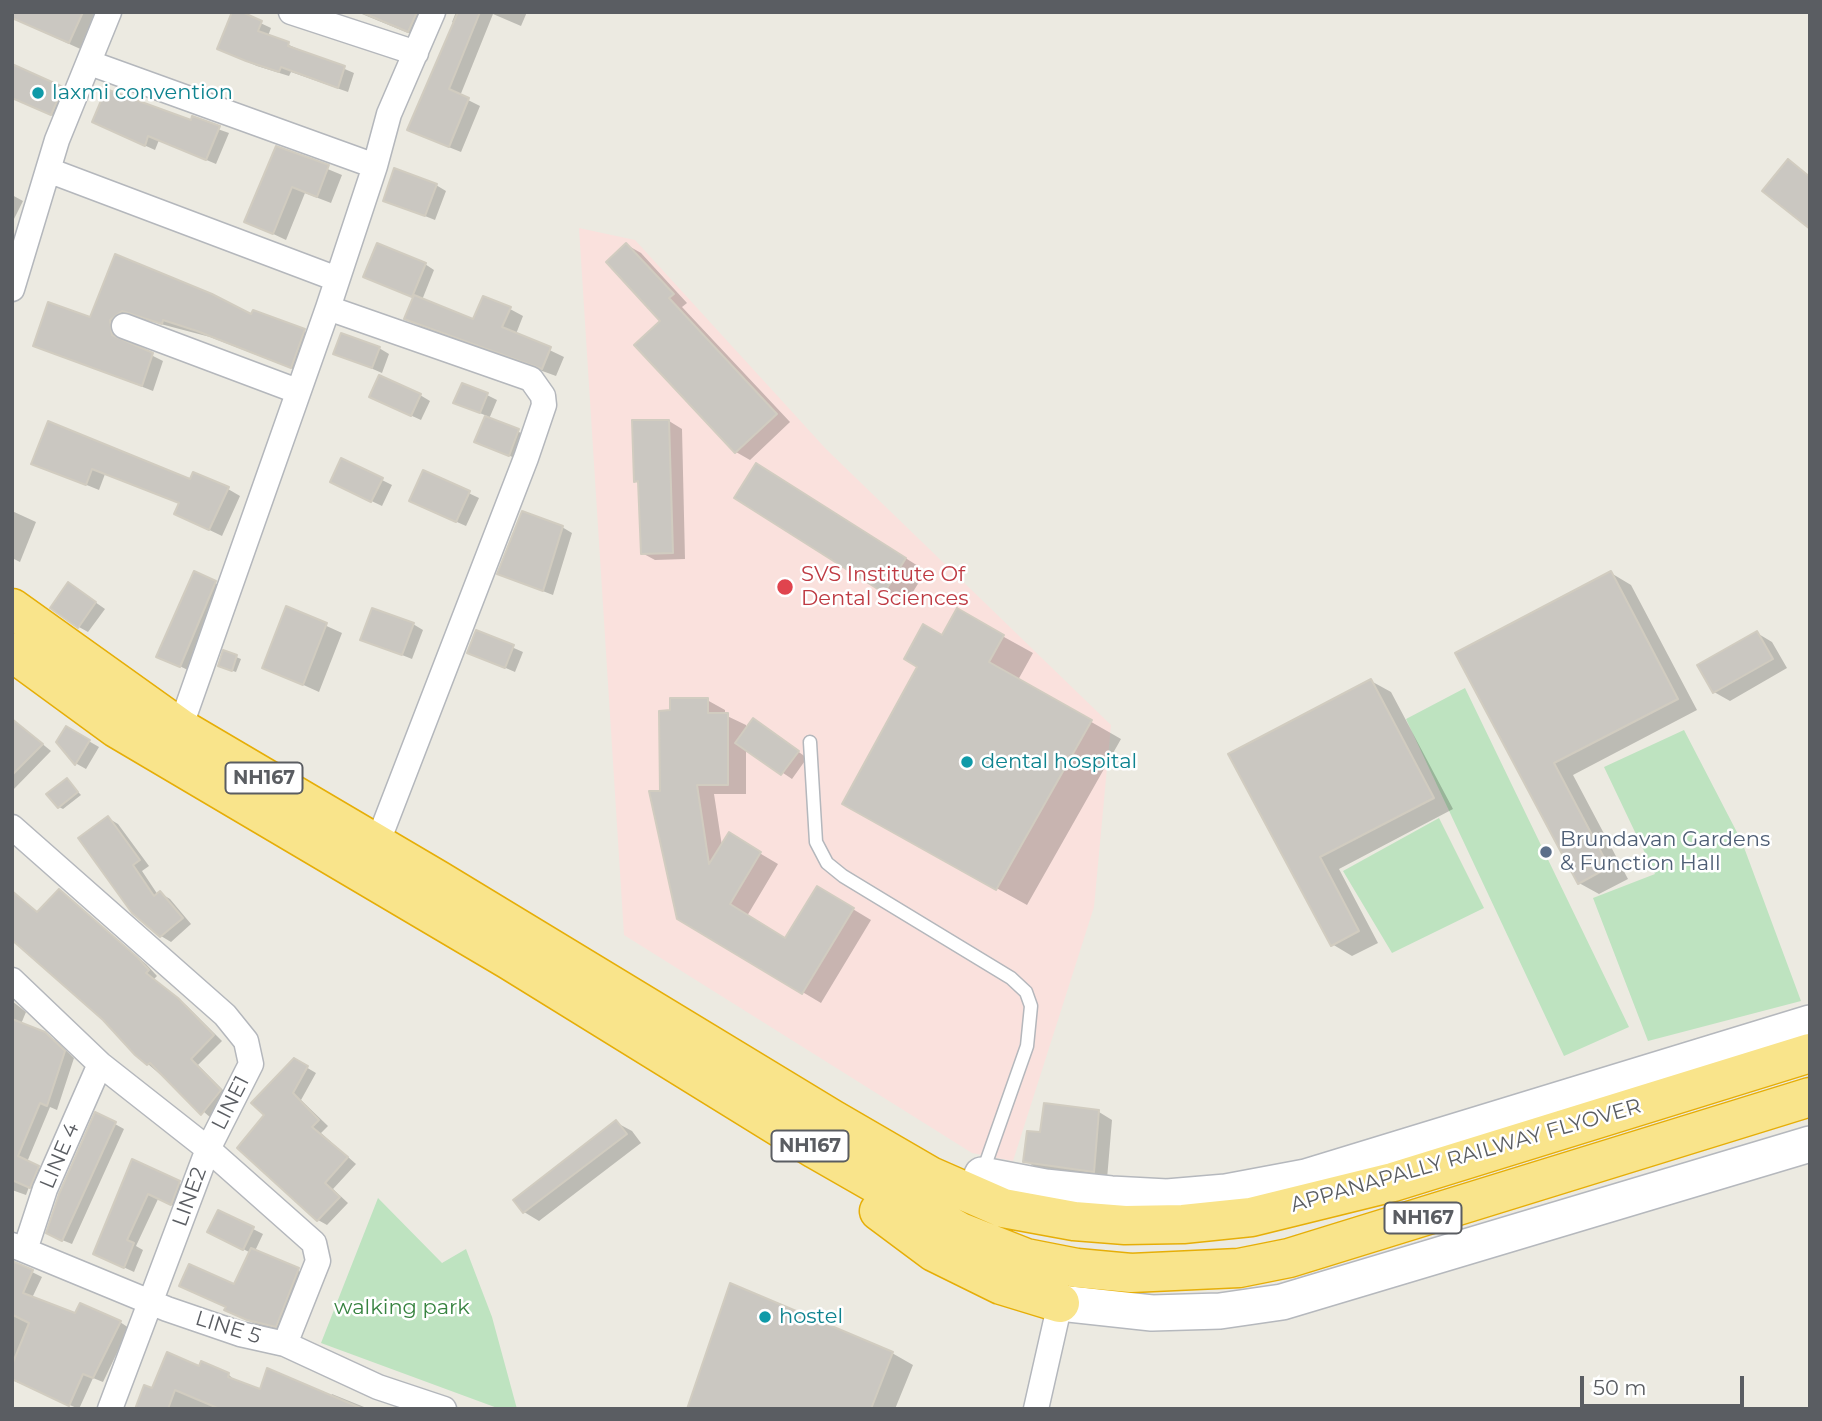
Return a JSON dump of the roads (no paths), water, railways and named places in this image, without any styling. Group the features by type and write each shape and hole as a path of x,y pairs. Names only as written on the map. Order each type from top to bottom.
{"highway":[{"name":"NH167","path":"12,608 180,728 377,844 517,947"},
{"name":"NH167","path":"12,652 116,728 517,947 823,1134"},
{"name":"APPANAPALLY RAILWAY FLYOVER","path":"823,1134 973,1197 1031,1215 1125,1225 1183,1224 1251,1217 1393,1182 1810,1053"},
{"name":"APPANAPALLY RAILWAY FLYOVER","path":"823,1134 940,1222 1026,1258 1131,1273 1239,1268 1289,1258 1810,1097"},
{"path":"823,1134 892,1144 982,1175"},
{"path":"823,1134 863,1197 934,1252 1001,1285 1060,1303"}],"street":[{"path":"12,289 57,140 109,12"},
{"path":"291,12 416,53"},
{"path":"180,728 328,307 375,166 389,114 433,12"},
{"path":"90,63 375,166"},
{"path":"48,170 337,279"},
{"path":"328,307 531,379 544,396 544,405 522,470 377,844"},
{"path":"124,326 297,391"},
{"name":"LINE1","path":"12,827 225,1015 246,1041 251,1064 208,1149 314,1243 318,1261 285,1344"},
{"name":"LINE2","path":"12,980 100,1064 208,1149 153,1302 110,1409"},
{"path":"982,1175 1045,1187 1111,1194 1167,1197 1226,1192 1306,1177 1810,1023"},
{"name":"LINE 4","path":"19,1248 100,1064"},
{"path":"1036,1409 1060,1303 1152,1313 1220,1311 1282,1302 1810,1144"},
{"name":"LINE 5","path":"19,1248 240,1334 285,1344 378,1387 444,1409"}],"lane":[{"path":"810,742 816,842 827,863 843,876 1011,978 1026,992 1031,1006 1027,1046 982,1175"}],"place":[{"name":"laxmi convention","path":"38,93"},
{"name":"SVS Institute Of Dental Sciences","path":"785,587"},
{"name":"dental hospital","path":"967,762"},
{"name":"Brundavan Gardens & Function Hall","path":"1546,852"},
{"name":"hostel","path":"765,1317"}],"park label":[{"name":"walking park","path":"402,1308"}]}
